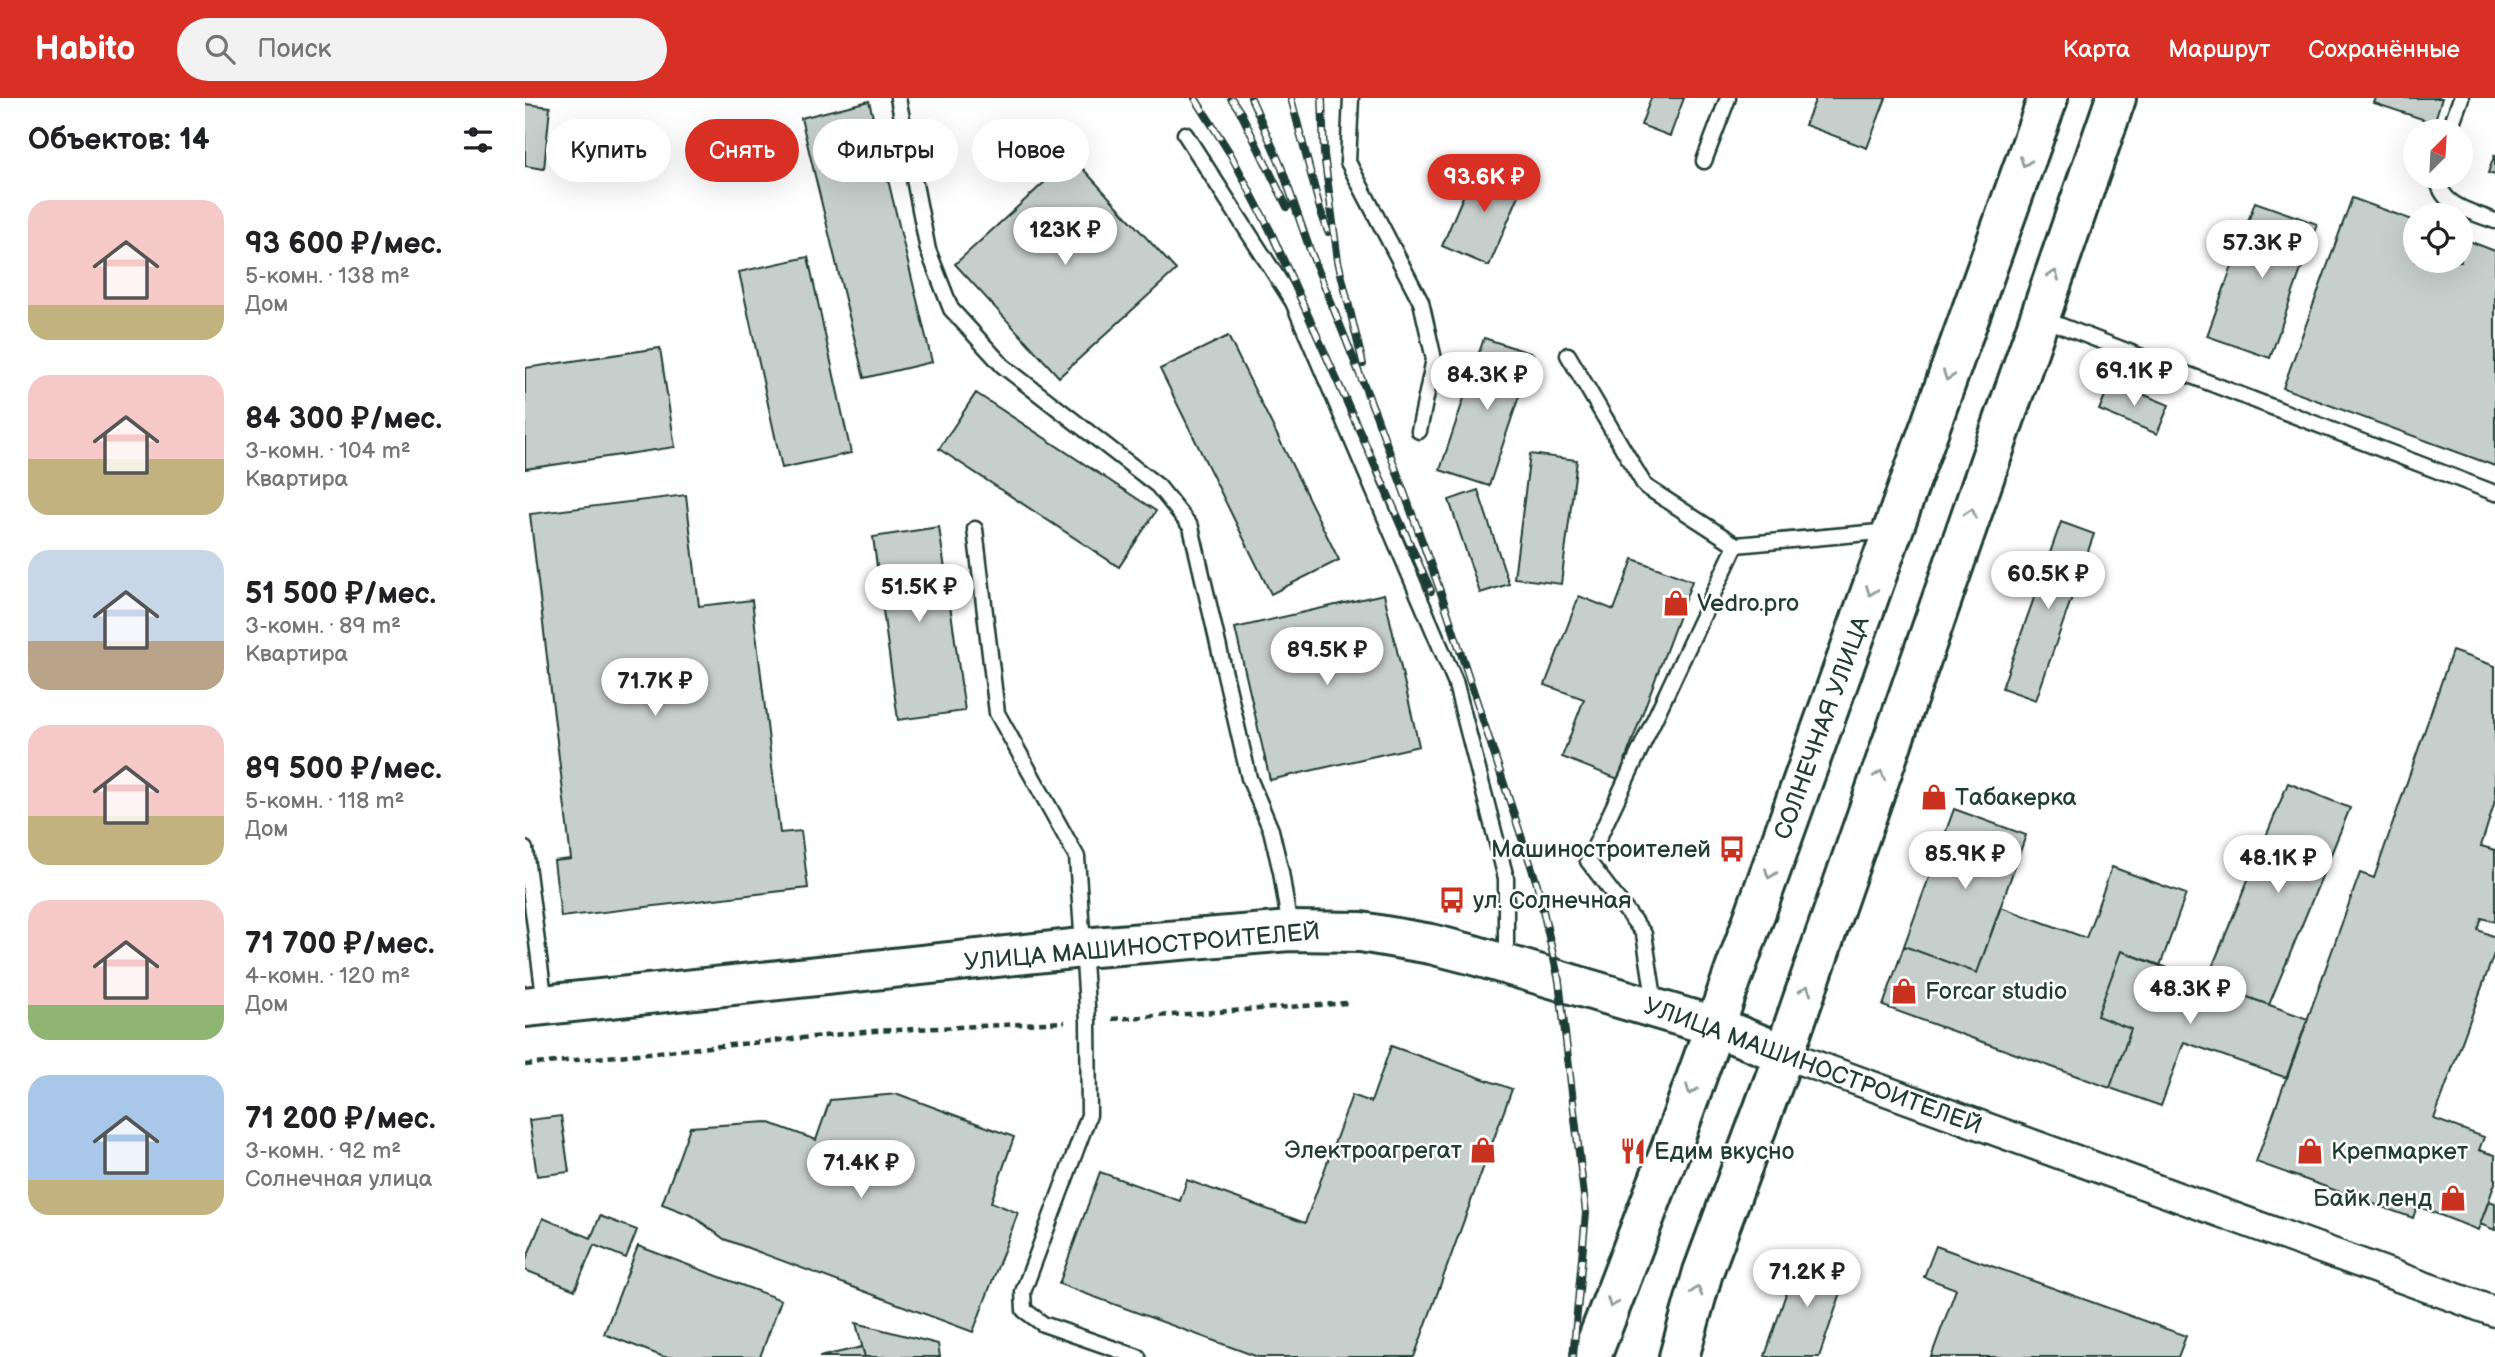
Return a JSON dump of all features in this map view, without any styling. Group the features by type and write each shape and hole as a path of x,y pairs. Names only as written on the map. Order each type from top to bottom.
{"main road":[{"name":"СОЛНЕЧНАЯ УЛИЦА","path":"1591,1357 1714,1026 2048,98"},
{"path":"1679,1357 1703,1272 1784,1054 2116,98"},
{"name":"УЛИЦА МАШИНОСТРОИТЕЛЕЙ","path":"535,1006 1082,948 1290,931 1361,932 1431,944 1506,964 1714,1026 1784,1054"}],"street":[{"name":"УЛИЦА МАШИНОСТРОИТЕЛЕЙ","path":"1784,1054 2495,1312"}],"lane":[{"path":"898,98 928,250 951,309 1003,366 1158,486 1191,527 1249,778 1271,830 1290,931"},
{"path":"1351,98 1348,162 1421,302 1434,359 1419,431"},
{"path":"1704,161 1728,98"},
{"path":"2453,119 2461,98"},
{"path":"1185,134 1293,302 1455,681 1506,878 1506,964"},
{"path":"2441,189 2455,206 2495,221"},
{"path":"2040,317 2495,493"},
{"path":"1569,355 1645,486 1736,545 1893,531"},
{"path":"975,529 997,713 1077,857 1089,1021 1089,1115 1023,1292 1024,1310 1043,1324 1138,1357"},
{"path":"1656,1009 1644,934 1588,860 1736,545"},
{"path":"525,849 535,1006"}],"path":[{"path":"525,1065 874,1031 1089,1021 1348,1003"}],"building":[{"path":"1651,98 1684,98 1670,136 1641,125"},
{"path":"1816,98 1886,98 1867,148 1805,125"},
{"path":"2376,98 2442,98 2435,119 2422,119 2374,103"},
{"path":"869,101 873,119 813,119 813,168 801,118"},
{"path":"525,104 550,107 549,119 546,119 544,169 525,166"},
{"path":"2495,154 2495,175 2488,173"},
{"path":"1478,161 1525,181 1489,266 1442,246"},
{"path":"1089,175 1176,270 1059,377 955,264 1045,182 1089,182"},
{"path":"817,182 889,182 932,362 864,378"},
{"path":"2352,198 2403,217 2403,273 2473,273 2473,243 2495,251 2495,466 2283,388"},
{"path":"2255,202 2317,224 2270,358 2207,336"},
{"path":"808,257 851,453 782,468 739,272"},
{"path":"1228,336 1339,560 1271,594 1160,369"},
{"path":"1484,338 1533,354 1489,486 1440,470"},
{"path":"660,348 675,447 525,469 525,368"},
{"path":"2111,381 2169,405 2157,434 2099,410"},
{"path":"976,393 1156,511 1119,567 939,449"},
{"path":"1530,454 1577,460 1561,584 1514,578"},
{"path":"1478,490 1509,584 1480,593 1449,500"},
{"path":"686,495 699,606 752,600 780,833 801,831 808,888 561,917 554,861 571,859 530,514"},
{"path":"2061,522 2094,534 2036,700 2002,688"},
{"path":"939,527 965,711 898,720 873,537"},
{"path":"1633,559 1692,581 1618,779 1562,757 1584,699 1545,685 1579,596 1614,610"},
{"path":"1384,594 1419,746 1270,780 1235,628"},
{"path":"2452,651 2495,666 2495,801 2481,846 2495,850 2495,922 2482,918 2478,930 2495,937 2495,951 2434,1119 2484,1137 2479,1150 2495,1155 2495,1183 2478,1230 2417,1206 2413,1218 2256,1162 2360,873 2374,878"},
{"path":"2288,783 2350,808 2269,1005 2206,982"},
{"path":"1954,809 2026,835 1977,973 1904,946"},
{"path":"2112,867 2186,894 2160,966 2121,951 2097,1016 2131,1029 2110,1088 1883,1006 1904,946 1977,973 2001,907 2086,938"},
{"path":"2121,951 2308,1019 2287,1078 2184,1042 2161,1106 2110,1088 2131,1029 2097,1016"},
{"path":"1391,1046 1512,1089 1414,1357 1258,1357 1059,1284 1100,1172 1180,1201 1187,1180 1305,1223 1352,1095 1371,1102"},
{"path":"898,1094 1014,1137 991,1202 1018,1213 973,1332 724,1239 693,1216 662,1204 690,1127 767,1122 816,1140 830,1100"},
{"path":"561,1116 569,1172 537,1176 529,1120"},
{"path":"2489,1201 2495,1203 2495,1230 2480,1224"},
{"path":"600,1216 637,1230 626,1258 594,1245 575,1290 525,1270 525,1262 543,1218 591,1238"},
{"path":"638,1246 781,1300 760,1357 664,1357 604,1334"},
{"path":"1936,1246 2186,1336 2178,1357 1931,1357 1956,1289 1924,1277"},
{"path":"1800,1252 1849,1269 1819,1357 1767,1357 1765,1356"},
{"path":"856,1323 938,1344 940,1357 865,1357"},
{"path":"862,1347 865,1357 819,1357"}],"railway":[{"path":"1195,98 1231,155 1270,230 1431,591"},
{"path":"1231,98 1287,207"},
{"path":"1251,98 1281,166 1310,250 1376,415 1442,596 1537,884 1559,981 1586,1213 1573,1357"},
{"path":"1291,98 1328,232"},
{"path":"1322,98 1324,154 1338,261 1363,364"}],"place":[{"name":"Vedro.pro","path":"1676,603"},
{"name":"Табакерка","path":"1934,797"},
{"name":"Машиностроителей","path":"1732,849"},
{"name":"ул. Солнечная","path":"1452,900"},
{"name":"Forcar studio","path":"1904,991"},
{"name":"Электроагрегат","path":"1483,1150"},
{"name":"Едим вкусно","path":"1633,1151"},
{"name":"Крепмаркет","path":"2310,1151"},
{"name":"Байк ленд","path":"2453,1198"}]}
